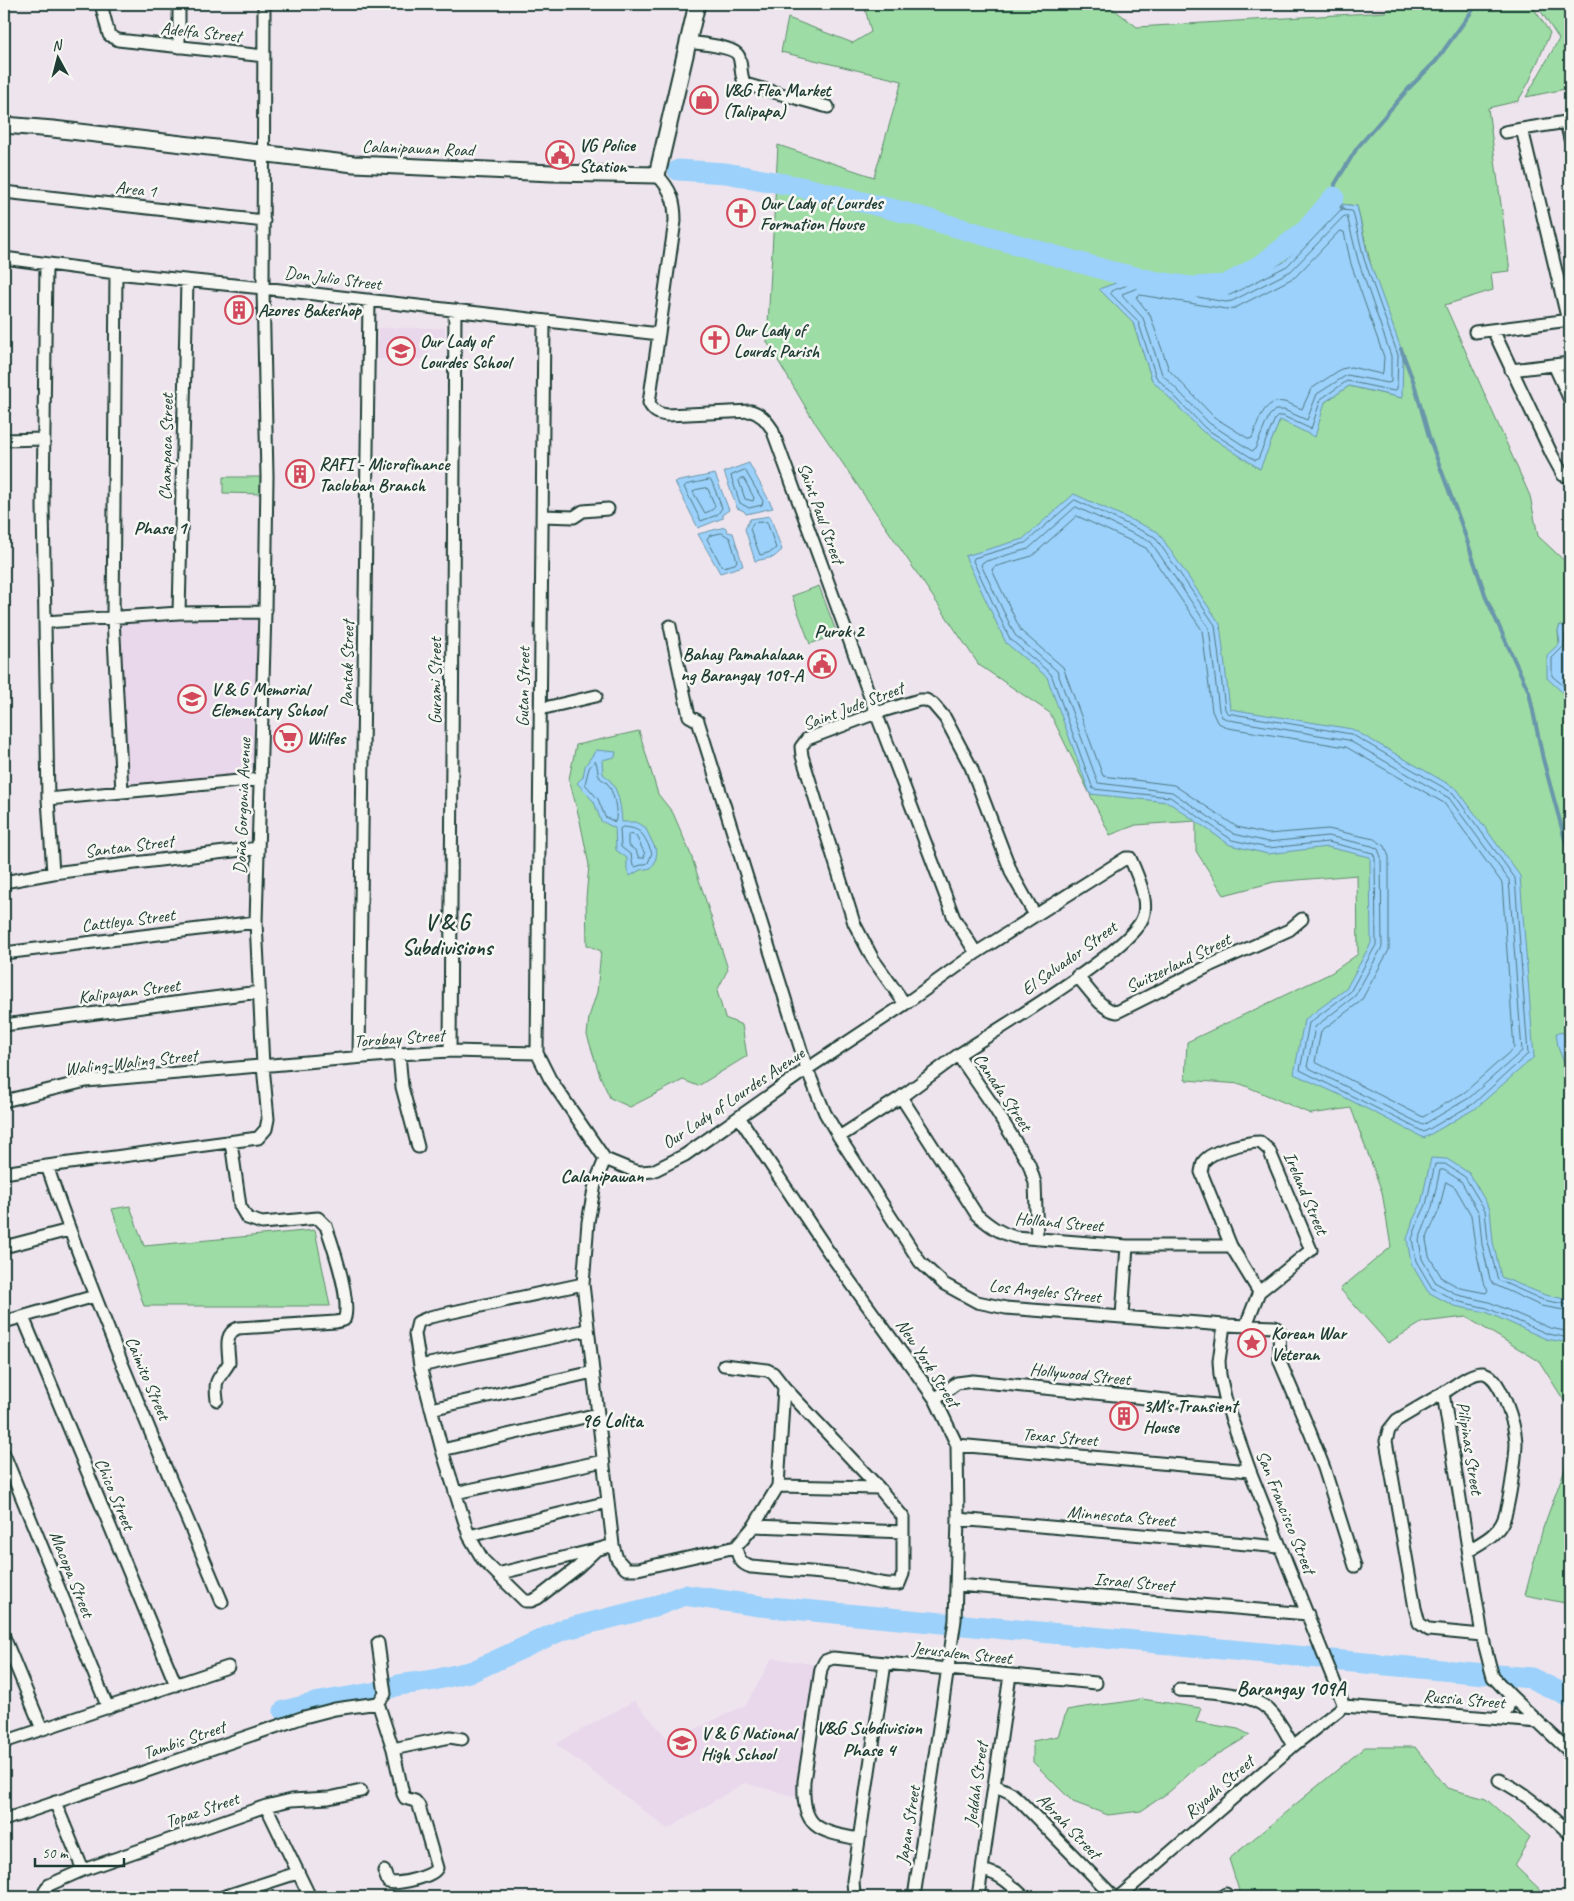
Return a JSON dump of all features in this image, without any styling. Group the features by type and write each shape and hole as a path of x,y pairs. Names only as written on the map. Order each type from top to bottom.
{"street":[{"name":"Adelfa Street","path":"101,4 109,35 118,40 264,56"},
{"path":"178,47 179,4"},
{"name":"Doña Gorgonia Avenue","path":"4,1173 258,1138 266,1129 268,1118 263,1066 256,922 265,612 266,476 262,154 264,4"},
{"path":"658,174 697,4"},
{"path":"689,42 723,47 736,52 739,56 742,79 745,84 753,88 828,107"},
{"path":"1505,132 1568,121 1570,139"},
{"name":"Calanipawan Road","path":"4,125 354,164 552,173 658,174"},
{"path":"1475,332 1569,320 1522,129"},
{"name":"Saint Paul Street","path":"658,174 672,194 676,221 649,403 658,414 667,416 751,411 764,418 772,429 876,713 954,918 976,953"},
{"name":"Area 1","path":"4,192 264,222"},
{"name":"Don Julio Street","path":"4,258 116,273 263,288 659,334"},
{"path":"46,264 43,439 45,622 48,799 53,872"},
{"path":"116,273 113,618 122,792"},
{"name":"Champaca Street","path":"179,614 187,281"},
{"name":"Pantak Street","path":"360,1058 369,300"},
{"name":"Gurami Street","path":"450,1051 455,310"},
{"name":"Gutan Street","path":"537,1053 544,321"},
{"path":"1493,330 1559,468 1563,475 1570,477"},
{"path":"1511,370 1570,363"},
{"path":"1554,364 1570,400"},
{"path":"4,440 43,439"},
{"path":"542,516 574,517 583,511 608,509"},
{"path":"45,622 179,614 265,612"},
{"name":"Los Angeles Street","path":"670,626 689,716 698,721 807,1069 825,1113 839,1137 920,1262 944,1284 977,1302 1006,1308 1224,1325 1276,1327 1278,1330 1280,1362 1310,1432 1355,1566"},
{"path":"540,709 596,696"},
{"name":"Saint Jude Street","path":"905,1004 874,959 854,923 801,751 807,739 876,713 919,700 926,700 933,704 945,718 971,768 1012,874 1035,915"},
{"path":"48,799 260,779"},
{"name":"Santan Street","path":"4,882 53,872 258,848"},
{"name":"Our Lady of Lourdes Avenue","path":"605,1158 641,1172 653,1171 685,1155 976,953 1126,858 1129,858"},
{"name":"El Salvador Street","path":"958,1055 1077,976 1121,944 1141,922 1144,915 1142,891 1129,858"},
{"name":"Switzerland Street","path":"1077,976 1104,1006 1111,1011 1117,1012 1211,965 1289,930 1302,919"},
{"name":"Cattleya Street","path":"4,953 256,922"},
{"name":"Kalipayan Street","path":"4,1025 259,992"},
{"name":"Torobay Street","path":"263,1066 450,1051 537,1053"},
{"path":"537,1053 550,1079 605,1158 595,1184 588,1222 583,1284 613,1546 617,1560 626,1569 638,1569 736,1547 754,1526 778,1486 784,1387"},
{"path":"399,1054 402,1087 418,1147"},
{"name":"Canada Street","path":"839,1137 901,1097 958,1055 994,1107 1029,1164 1035,1183 1038,1238"},
{"name":"Waling-Waling Street","path":"4,1101 86,1081 263,1066"},
{"name":"Holland Street","path":"901,1097 977,1214 1002,1234 1127,1246 1231,1246"},
{"name":"New York Street","path":"739,1117 828,1251 935,1399 957,1445 957,1585 955,1624 949,1669"},
{"path":"217,1400 215,1385 217,1379 229,1364 228,1336 231,1331 238,1328 336,1322 344,1320 347,1313 346,1297 324,1222 318,1218 262,1222 247,1218 240,1206 230,1142"},
{"name":"Ireland Street","path":"1246,1325 1259,1292 1311,1250 1269,1150 1260,1142 1249,1142 1212,1155 1203,1162 1201,1172 1231,1246 1259,1292"},
{"name":"Caimito Street","path":"47,1166 69,1230 95,1296 222,1602"},
{"path":"4,1247 69,1230"},
{"path":"1122,1316 1127,1246"},
{"path":"583,1284 430,1317 418,1322 415,1334 420,1366 442,1450 477,1552 525,1601 531,1601 538,1598 578,1568 596,1550"},
{"path":"4,1322 95,1296"},
{"name":"Chico Street","path":"23,1317 176,1685"},
{"name":"San Francisco Street","path":"1224,1325 1219,1360 1220,1375 1227,1406 1250,1471 1344,1706"},
{"path":"420,1366 587,1330"},
{"path":"724,1365 767,1370 773,1373 879,1488 903,1517 903,1574 899,1584 890,1585 825,1573 751,1568 744,1565 738,1556 736,1547"},
{"path":"431,1409 593,1372"},
{"name":"Pilipinas Street","path":"1469,1550 1494,1534 1503,1521 1509,1498 1516,1442 1509,1410 1495,1379 1486,1373 1476,1373 1443,1394 1482,1635 1493,1677 1538,1722"},
{"name":"Hollywood Street","path":"935,1399 957,1383 973,1381 1227,1406"},
{"path":"1443,1394 1397,1420 1389,1430 1386,1441 1419,1623 1430,1630 1482,1635"},
{"path":"442,1450 598,1414"},
{"name":"Texas Street","path":"957,1445 1250,1471"},
{"name":"Macopa Street","path":"4,1454 108,1708"},
{"path":"455,1492 603,1461"},
{"path":"778,1486 879,1488"},
{"path":"470,1536 608,1502"},
{"name":"Minnesota Street","path":"958,1519 1280,1547"},
{"path":"754,1526 903,1532"},
{"path":"497,1574 613,1546"},
{"name":"Israel Street","path":"957,1585 1308,1614"},
{"path":"4,1637 42,1730"},
{"path":"378,1643 385,1690 383,1697 378,1703 393,1750 405,1798 415,1801 419,1806 437,1868 436,1872 430,1875 395,1883 388,1882 384,1871"},
{"name":"Jerusalem Street","path":"859,1839 833,1834 816,1826 805,1811 803,1799 804,1781 820,1669 824,1662 833,1658 1096,1683"},
{"path":"855,1896 852,1881 884,1663"},
{"path":"4,1742 228,1667"},
{"name":"Japan Street","path":"914,1897 949,1669"},
{"name":"Jeddah Street","path":"978,1897 1010,1675"},
{"path":"1179,1690 1242,1696 1256,1700 1269,1709 1293,1746"},
{"path":"1499,1719 1507,1710 1511,1696"},
{"name":"Tambis Street","path":"4,1820 304,1717 335,1709 378,1703"},
{"name":"Russia Street","path":"1344,1706 1538,1722"},
{"name":"Riyadh Street","path":"1119,1897 1293,1746 1344,1706"},
{"path":"1538,1722 1570,1752"},
{"path":"393,1750 450,1738 462,1739"},
{"path":"1499,1780 1542,1807 1570,1834"},
{"name":"Abrah Street","path":"994,1785 1011,1793 1020,1801 1114,1897"},
{"name":"Topaz Street","path":"45,1897 45,1891 49,1885 83,1870 266,1806 291,1800 329,1798 361,1791"},
{"path":"56,1802 83,1870"},
{"path":"266,1806 310,1897"},
{"path":"982,1870 996,1873 1024,1897"},
{"path":"223,1897 298,1873"}],"shaded area":[{"name":"Our Lady of Lourdes School","path":"378,328 445,328 445,342 429,342 429,359 374,359 374,343 378,342"},
{"name":"V & G Memorial Elementary School","path":"263,617 258,776 127,785 120,622"},
{"name":"V & G National High School","path":"772,1658 818,1665 797,1797 744,1783 668,1829 556,1744 634,1701 670,1741 746,1705"}],"green space":[{"path":"864,4 1107,4 1137,27 1386,12 1393,4 1531,4 1550,33 1529,82 1518,101 1488,108 1510,271 1491,273 1493,290 1445,305 1530,496 1538,536 1570,566 1570,622 1568,628 1560,625 1558,631 1563,693 1570,690 1570,1410 1539,1361 1466,1317 1423,1322 1388,1343 1340,1289 1391,1247 1382,1192 1351,1108 1311,1114 1241,1084 1185,1080 1187,1042 1331,973 1358,954 1357,875 1274,882 1224,895 1196,851 1196,821 1136,825 1110,835 1050,713 979,665 812,418 767,342 778,145 874,177 902,81 781,52 788,18 853,43 871,32","holes":["1340,204 1357,206 1402,398 1349,386 1325,402 1280,420 1259,469 1152,380 1133,323 1100,289 1138,275 1228,291 1284,262"]},
{"path":"1536,4 1570,4 1570,88 1526,97 1559,39"},
{"path":"223,477 264,477 264,494 223,493"},
{"path":"819,586 837,634 810,644 792,596"},
{"path":"639,731 658,794 673,813 691,855 728,969 717,991 725,1018 742,1025 747,1056 698,1086 683,1080 630,1107 610,1098 600,1076 587,1035 589,1017 597,992 601,951 587,945 586,898 589,865 569,779 576,745"},
{"path":"130,1206 144,1246 315,1230 330,1306 144,1306 112,1209"},
{"path":"1570,1455 1570,1604 1525,1595 1543,1528"},
{"path":"1142,1699 1201,1708 1196,1722 1238,1729 1250,1735 1197,1767 1169,1792 1141,1811 1108,1815 1073,1802 1033,1762 1033,1741 1058,1736 1067,1710"},
{"path":"1365,1747 1415,1747 1447,1788 1486,1799 1530,1838 1514,1865 1548,1897 1241,1897 1229,1859"}],"water":[{"path":"1340,204 1357,206 1368,257 1403,354 1402,398 1349,386 1325,402 1315,437 1280,420 1260,469 1202,431 1152,380 1133,323 1099,289 1138,275 1228,291 1284,262"},
{"path":"749,463 773,508 746,514 737,508 724,472"},
{"path":"715,474 729,510 723,514 723,518 698,528 675,482"},
{"path":"1074,494 1158,532 1220,624 1230,709 1352,729 1457,789 1520,876 1534,1057 1476,1108 1424,1138 1294,1074 1304,1020 1346,989 1371,943 1370,857 1327,847 1268,854 1230,845 1168,802 1090,794 1047,677 1006,643 965,556 1023,539"},
{"path":"770,516 782,550 774,557 755,561 745,529 750,519"},
{"path":"725,527 728,532 733,533 743,566 720,573 698,534"},
{"path":"1570,622 1570,690 1563,693 1547,678 1547,655 1560,643 1558,631 1560,625 1568,628"},
{"path":"596,750 616,752 615,757 602,760 603,774 615,789 620,802 622,822 635,822 645,827 657,852 655,862 651,868 640,870 630,876 627,870 627,858 616,850 615,828 601,821 594,802 577,783 583,777 585,766"},
{"path":"1570,1032 1570,1079 1558,1047 1556,1033"},
{"path":"1431,1158 1447,1159 1469,1173 1490,1209 1493,1242 1501,1277 1545,1295 1570,1300 1570,1343 1546,1339 1486,1312 1454,1306 1428,1292 1411,1263 1407,1239 1421,1204"}],"waterway":[{"path":"1343,209 1334,197 1335,184 1357,148 1409,88 1436,61 1477,4"},
{"path":"678,170 726,173 806,188 907,213 1109,271 1191,287 1225,285 1265,262 1306,230 1334,197"},
{"path":"1401,349 1414,383 1430,440 1487,600 1529,692 1543,759 1570,858"},
{"path":"284,1711 320,1702 377,1692 399,1685 434,1680 473,1671 562,1630 654,1607 684,1595 760,1606 1318,1658"},
{"path":"1332,1660 1485,1674"},
{"path":"1497,1675 1531,1678 1570,1697"}],"place":[{"name":"V&G Flea Market (Talipapa)","path":"704,100"},
{"name":"VG Police Station","path":"560,155"},
{"name":"Our Lady of Lourdes Formation House","path":"741,213"},
{"name":"Azores Bakeshop","path":"239,310"},
{"name":"Our Lady of Lourds Parish","path":"715,340"},
{"name":"Our Lady of Lourdes School","path":"401,351"},
{"name":"RAFI - Microfinance Tacloban Branch","path":"300,474"},
{"name":"Bahay Pamahalaan ng Barangay 109-A","path":"822,664"},
{"name":"V & G Memorial Elementary School","path":"192,699"},
{"name":"Wilfes","path":"288,738"},
{"name":"Korean War Veteran","path":"1252,1343"},
{"name":"3M's Transient House","path":"1124,1416"},
{"name":"V & G National High School","path":"682,1743"}],"district":[{"name":"Phase 1","path":"160,528"},
{"name":"Purok 2","path":"839,631"},
{"name":"V & G Subdivisions","path":"447,936"},
{"name":"Calanipawan","path":"602,1176"},
{"name":"96 Lolita","path":"612,1420"},
{"name":"Barangay 109A","path":"1291,1688"},
{"name":"V&G Subdivision Phase 4","path":"869,1739"}]}
